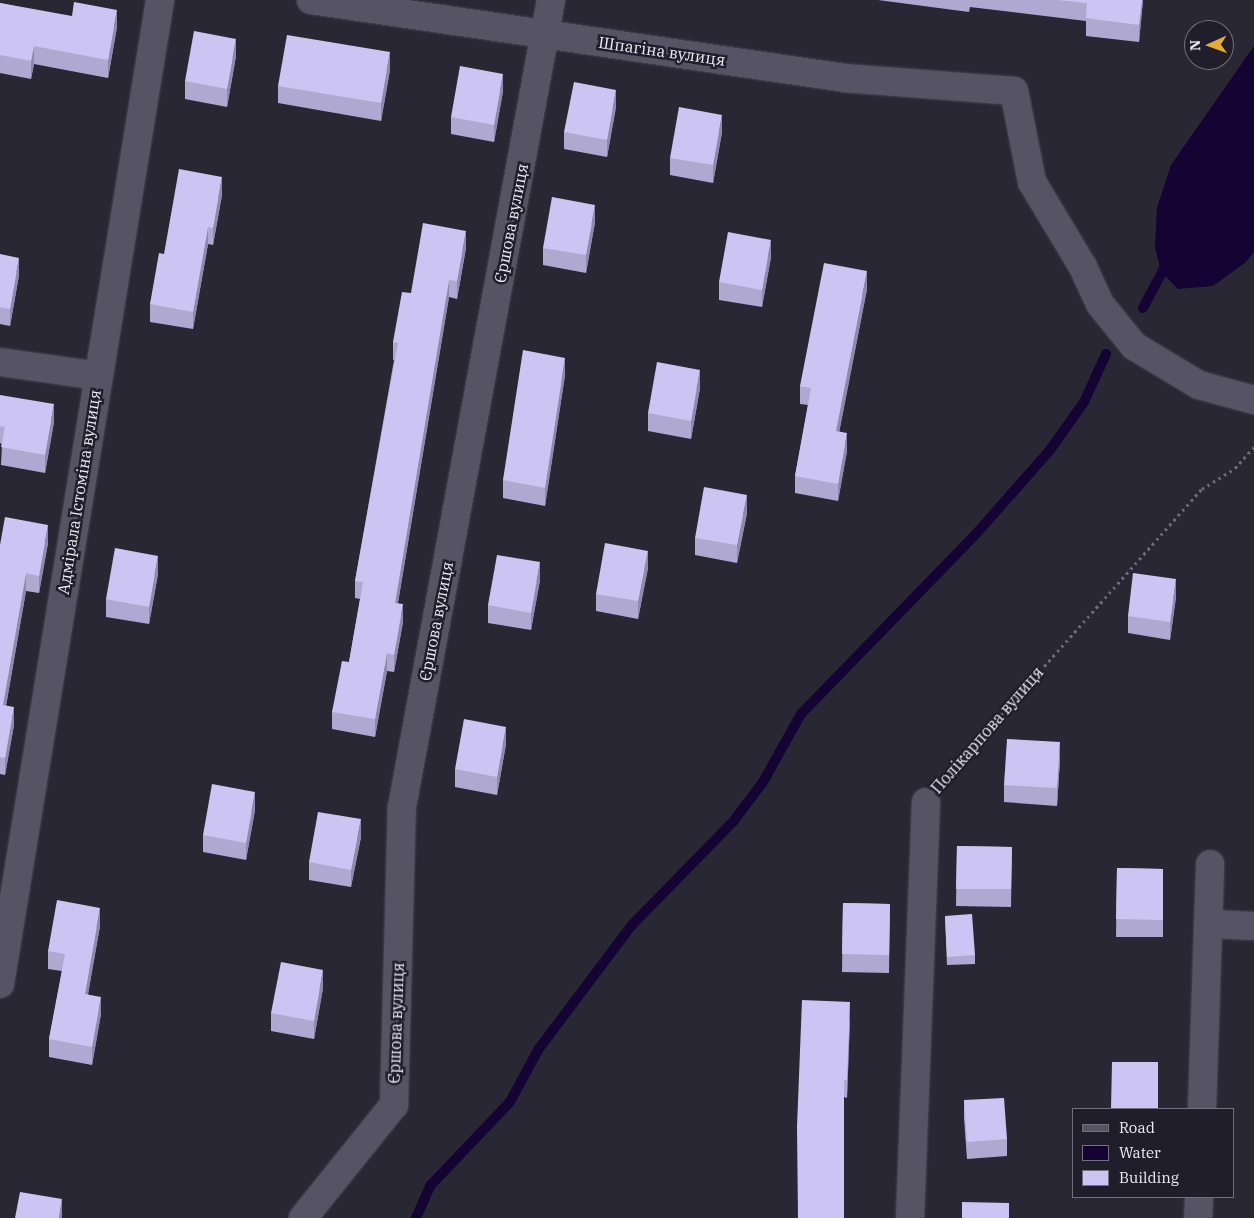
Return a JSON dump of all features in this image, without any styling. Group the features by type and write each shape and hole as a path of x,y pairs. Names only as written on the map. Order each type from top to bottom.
{"street":[{"name":"Адмірала Істоміна вулиця","path":"0,984 160,0"},
{"name":"Шпагіна вулиця","path":"311,0 845,78 1014,91 1032,182 1083,267 1100,304 1134,346 1199,385 1254,400"},
{"name":"Єршова вулиця","path":"303,1218 394,1105 402,807 551,0"},
{"path":"0,362 98,376"},
{"name":"Полікарпова вулиця","path":"910,1218 926,802"},
{"path":"1202,1108 1210,864"},
{"path":"1208,924 1254,926"},
{"path":"1198,1198 1198,1218"}],"path":[{"name":"Полікарпова вулиця","path":"926,802 1025,686 1202,489 1235,468 1254,447"}],"water":[{"path":"1254,46 1254,252 1246,262 1213,286 1178,289 1161,272 1155,247 1157,208 1171,165"}],"building":[{"path":"1058,0 1142,0 1139,25 1086,18 1087,3"},
{"path":"74,2 117,10 108,60 34,46 31,61 0,55 0,3 72,16"},
{"path":"194,31 236,39 227,89 185,81"},
{"path":"287,35 390,52 381,103 278,86"},
{"path":"460,66 503,74 494,125 451,117"},
{"path":"574,82 616,90 607,140 564,132"},
{"path":"679,107 722,115 713,165 670,158"},
{"path":"179,169 222,177 213,228 208,227 193,312 150,304 159,253 164,254"},
{"path":"552,197 595,205 586,255 543,248"},
{"path":"423,223 466,231 457,281 449,280 395,603 403,604 394,655 387,653 375,719 332,712 342,661 349,662 363,582 355,581 398,343 393,342 402,292 411,293"},
{"path":"728,232 771,240 762,290 719,282"},
{"path":"0,254 19,258 10,309 0,307"},
{"path":"824,263 867,271 836,431 847,433 838,484 795,476 811,388 800,386"},
{"path":"523,350 565,358 545,488 503,480"},
{"path":"657,362 700,370 691,421 648,413"},
{"path":"0,395 54,404 45,455 1,447 5,427 0,426"},
{"path":"704,487 747,495 737,545 695,538"},
{"path":"5,517 48,525 39,576 26,573 3,705 14,707 5,758 0,757 0,545"},
{"path":"605,543 648,551 638,601 596,594"},
{"path":"115,548 158,556 149,607 106,599"},
{"path":"497,555 540,562 531,613 488,605"},
{"path":"1133,573 1176,579 1170,622 1128,616"},
{"path":"464,719 506,727 497,777 455,769"},
{"path":"1007,739 1060,742 1057,788 1004,785"},
{"path":"212,784 255,792 246,843 203,835"},
{"path":"318,812 361,819 351,870 309,862"},
{"path":"957,846 1012,847 1011,889 956,889"},
{"path":"1117,868 1163,869 1163,920 1116,919"},
{"path":"57,900 100,908 85,994 101,997 92,1047 49,1039 65,954 48,951"},
{"path":"843,903 890,904 889,955 842,954"},
{"path":"972,914 975,955 947,957 945,916"},
{"path":"281,962 323,970 314,1021 271,1013"},
{"path":"802,1000 850,1002 847,1080 844,1080 844,1218 798,1218 797,1127"},
{"path":"1112,1062 1158,1062 1158,1108 1111,1108"},
{"path":"1004,1098 1007,1139 967,1142 964,1100"},
{"path":"20,1192 62,1199 59,1218 15,1218"},
{"path":"962,1202 1009,1203 1009,1218 962,1218"}],"waterway":[{"path":"1143,308 1168,261"},
{"path":"416,1218 430,1186 510,1102 538,1050 632,925 733,822 763,782 801,714 976,534 1050,450 1084,402 1106,354"}]}
